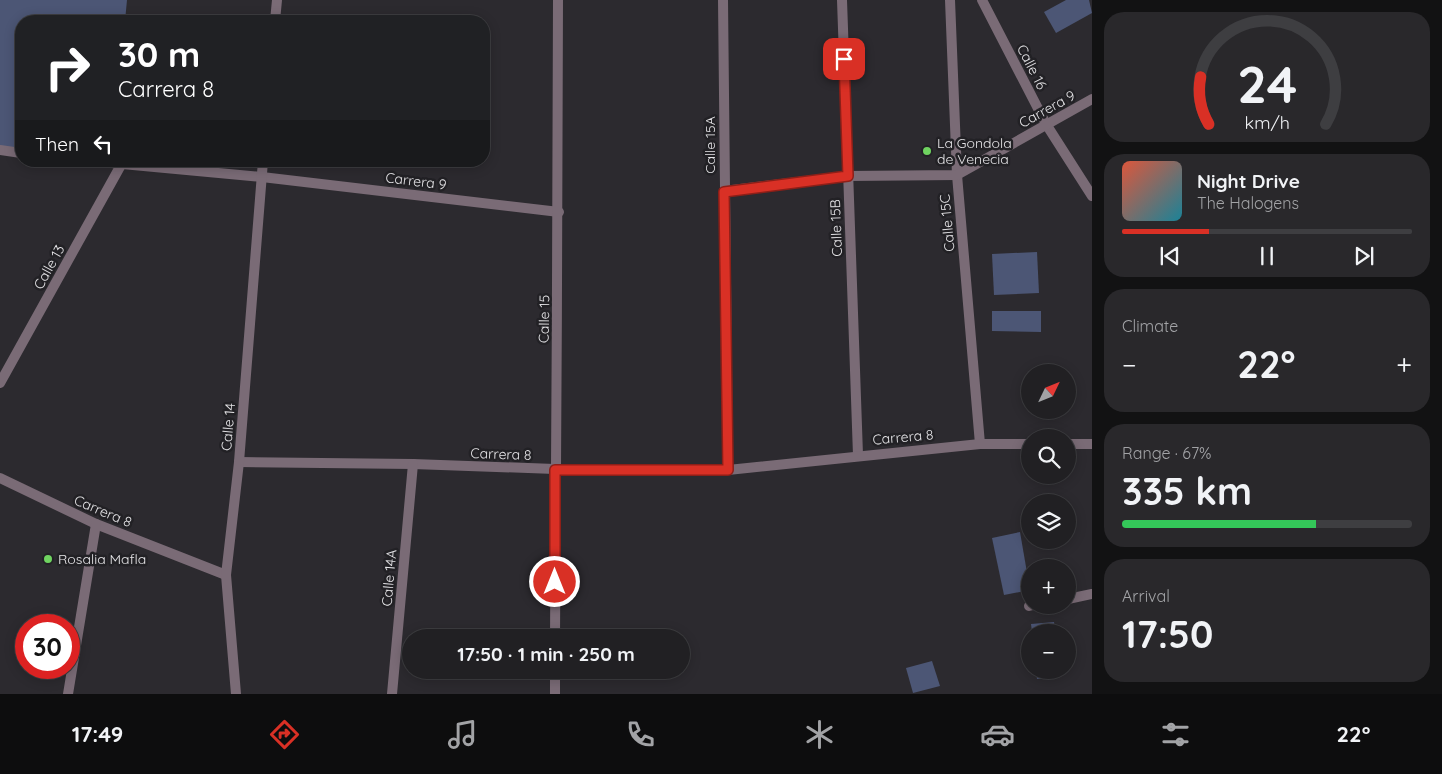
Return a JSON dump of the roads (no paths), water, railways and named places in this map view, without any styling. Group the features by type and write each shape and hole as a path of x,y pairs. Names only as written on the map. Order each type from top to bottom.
{"street":[{"path":"276,15 277,0"},
{"name":"Calle 15","path":"555,629 555,470 559,212 558,0"},
{"name":"Calle 15A","path":"722,0 728,470"},
{"name":"Calle 15B","path":"842,0 858,455"},
{"name":"Calle 15C","path":"950,0 957,174 980,444"},
{"name":"Calle 16","path":"982,0 1046,124 1092,196"},
{"name":"Carrera 9","path":"724,192 848,176 957,174 1092,99"},
{"path":"0,150 15,152"},
{"name":"Calle 13","path":"0,383 121,167"},
{"name":"Carrera 9","path":"145,167 262,177 559,212"},
{"name":"Calle 14","path":"236,694 226,575 239,462 263,167"},
{"name":"Carrera 8","path":"239,462 413,464 555,470 728,470 858,455 980,444 1021,444"},
{"path":"1076,444 1092,444"},
{"name":"Calle 14A","path":"392,694 413,464"},
{"name":"Carrera 8","path":"0,478 96,524 226,575"},
{"path":"68,694 96,524"},
{"path":"1076,597 1092,594"},
{"path":"555,679 555,694"}],"place":[{"name":"La Gondola de Venecia","path":"927,151"},
{"name":"Rosalia Mafla","path":"48,559"}]}
